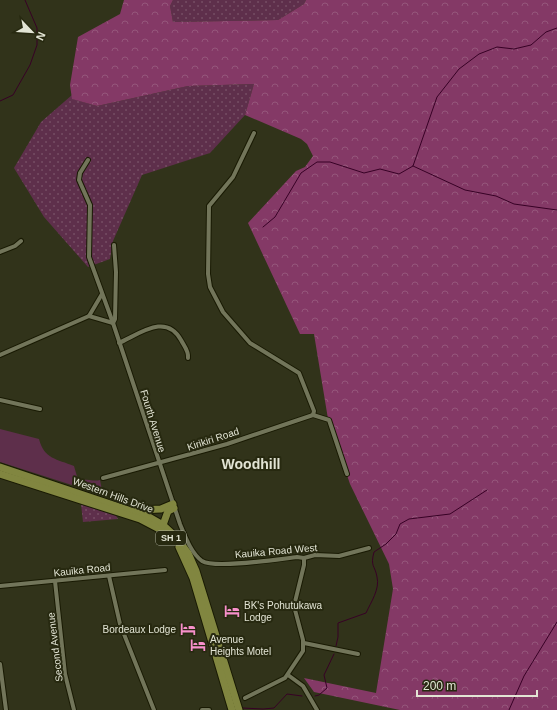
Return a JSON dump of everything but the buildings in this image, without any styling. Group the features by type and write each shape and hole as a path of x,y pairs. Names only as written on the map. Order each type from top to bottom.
{"highway":[{"name":"Western Hills Drive","path":"0,467 145,521 157,527 177,545 183,554 193,578 232,710"},
{"name":"Western Hills Drive","path":"0,474 44,484 134,511 162,525 184,547 194,564 239,710"},
{"path":"134,511 156,510 174,506"},
{"path":"162,525 168,511 174,506"}],"street":[{"path":"254,133 233,177 209,206 208,274 210,287 223,312 250,343 299,373 314,411 313,415 326,418 330,422 347,474"},
{"name":"Fourth Avenue","path":"88,160 80,173 79,180 90,205 89,257 113,323 180,524 190,544 200,558 207,563"},
{"path":"0,252 15,246 21,241"},
{"path":"89,316 113,323 116,311 114,245"},
{"path":"0,355 89,316 102,294"},
{"path":"119,343 157,326 166,326 176,332 187,351 188,358"},
{"path":"0,400 40,409"},
{"name":"Kirikiri Road","path":"103,478 227,444 313,415"},
{"name":"Kauika Road West","path":"207,563 222,564 297,557 304,558 315,555 339,556 369,548"},
{"path":"245,698 279,682 288,675 303,651 304,643 294,606 304,564 304,558"},
{"name":"Kauika Road","path":"0,586 165,570"},
{"path":"109,576 120,624 154,710"},
{"name":"Second Avenue","path":"55,581 65,674 74,710"},
{"path":"304,643 358,654"},
{"path":"0,664 6,710"},
{"path":"288,675 303,686 317,710"},
{"path":"202,710 209,710"}],"shaded area":[{"path":"173,0 306,0 304,4 278,20 173,22 170,6"},
{"path":"254,84 245,115 210,153 142,175 113,241 110,259 88,267 44,217 14,168 41,122 72,95 73,99 97,106 188,86"},
{"path":"0,429 39,439 44,451 57,460 74,466 78,480 100,480 103,495 0,462"},
{"path":"81,504 115,514 118,519 83,522"}],"green space":[{"path":"124,0 173,0 170,6 173,22 278,20 304,4 306,0 557,0 557,710 400,710 314,692 304,678 376,693 393,589 389,564 350,484 328,419 314,334 300,334 248,223 296,171 305,167 313,156 307,144 301,139 245,115 254,84 188,86 97,106 72,99 70,85 78,37 120,14"}],"waterway":[{"path":"0,101 13,95 30,65 37,45 37,28 25,0"},
{"path":"263,227 275,217 301,173 317,162 330,162 364,173 380,169 399,174 413,166 437,97 459,69 479,54 497,47 514,49 531,45 546,32 557,28"},
{"path":"413,166 465,190 496,196 514,204 557,210"},
{"path":"336,646 338,637 338,623 366,613 378,582 373,563 374,552 386,544 396,534 400,524 409,519 450,514 487,490"},
{"path":"509,710 524,676 557,622"},
{"path":"315,696 319,695 327,688 324,675 334,654"},
{"path":"242,708 274,708 287,694 302,696"}],"place":[{"name":"BK's Pohutukawa Lodge","path":"232,611"},
{"name":"Bordeaux Lodge","path":"188,629"},
{"name":"Avenue Heights Motel","path":"198,645"}],"district":[{"name":"Woodhill","path":"251,464"}]}
